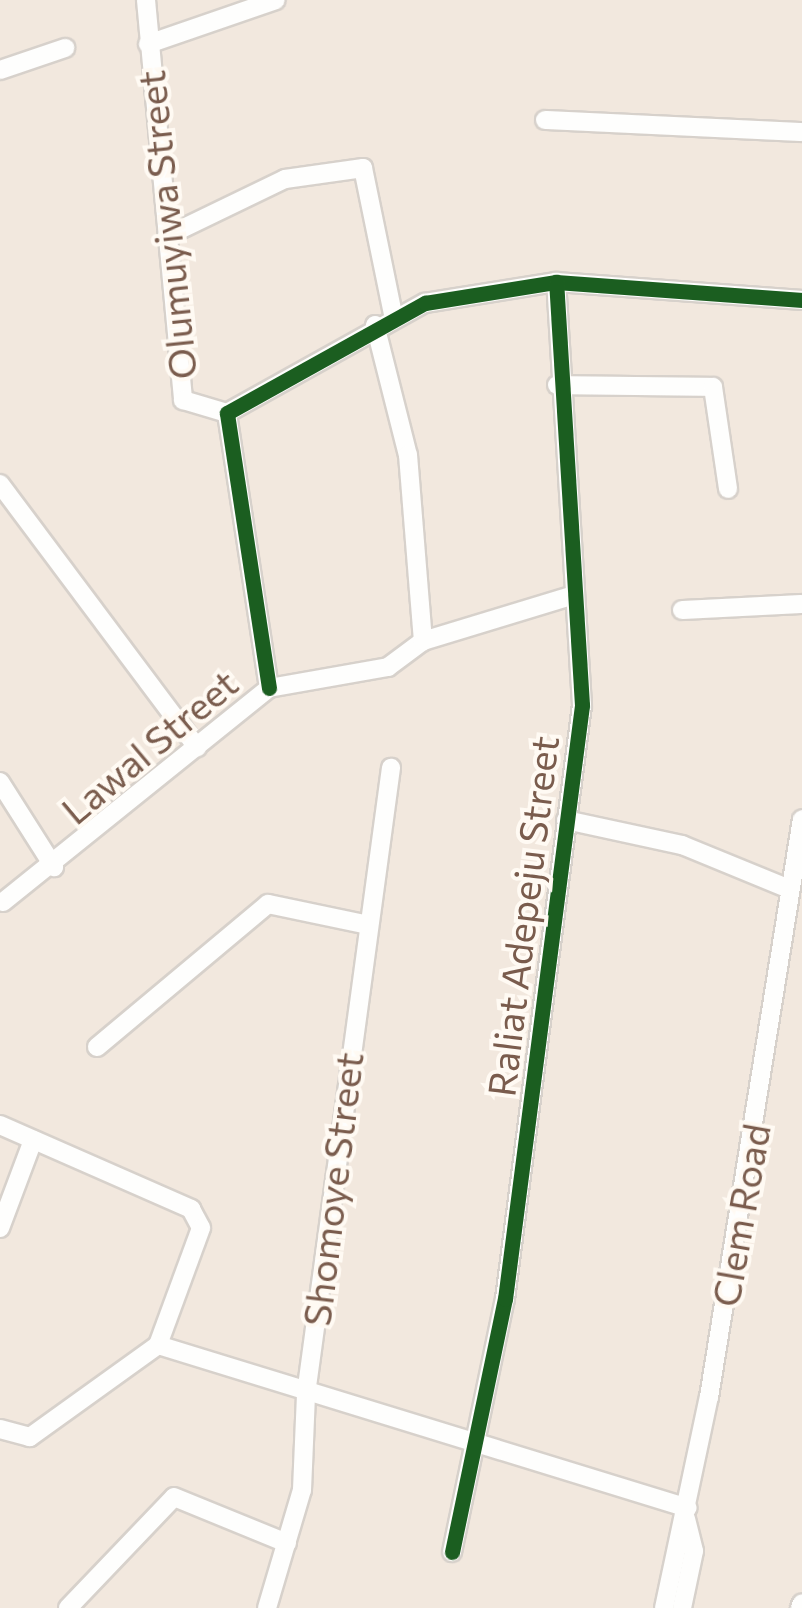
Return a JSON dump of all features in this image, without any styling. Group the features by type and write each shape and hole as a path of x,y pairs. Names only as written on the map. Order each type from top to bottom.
{"street":[{"name":"Olumuyiwa Street","path":"146,0 184,406 227,413"},
{"path":"148,44 276,0"},
{"path":"0,70 66,48"},
{"path":"545,120 802,132"},
{"path":"167,236 284,179 363,168 393,314"},
{"path":"269,688 227,413 393,314 556,282 802,300"},
{"name":"Raliat Adepeju Street","path":"452,1552 479,1441 582,704 557,385 556,282"},
{"path":"375,325 408,455 423,641"},
{"path":"557,385 713,387 728,489"},
{"path":"0,484 196,747"},
{"name":"Lawal Street","path":"3,902 54,867 269,688 388,667 423,641 574,595"},
{"path":"682,610 802,604"},
{"name":"Shomoye Street","path":"267,1608 302,1490 306,1394 364,924 391,768"},
{"path":"0,782 54,867"},
{"name":"Clem Road","path":"664,1608 687,1514 787,888 802,819"},
{"path":"566,820 682,844 787,888"},
{"path":"97,1048 268,904 364,924"},
{"path":"0,1125 198,1216 191,1264 158,1345 30,1438 0,1429"},
{"path":"0,1228 34,1140"},
{"path":"158,1345 306,1394 479,1441 687,1514 694,1551 682,1608"},
{"path":"68,1608 174,1497 287,1543"}],"shaded area":[{"path":"0,0 802,0 802,1608 0,1608"}],"cycle path":[{"path":"269,688 227,413 425,303 556,282 802,300"},
{"path":"452,1552 505,1299 582,705 556,282"}]}
